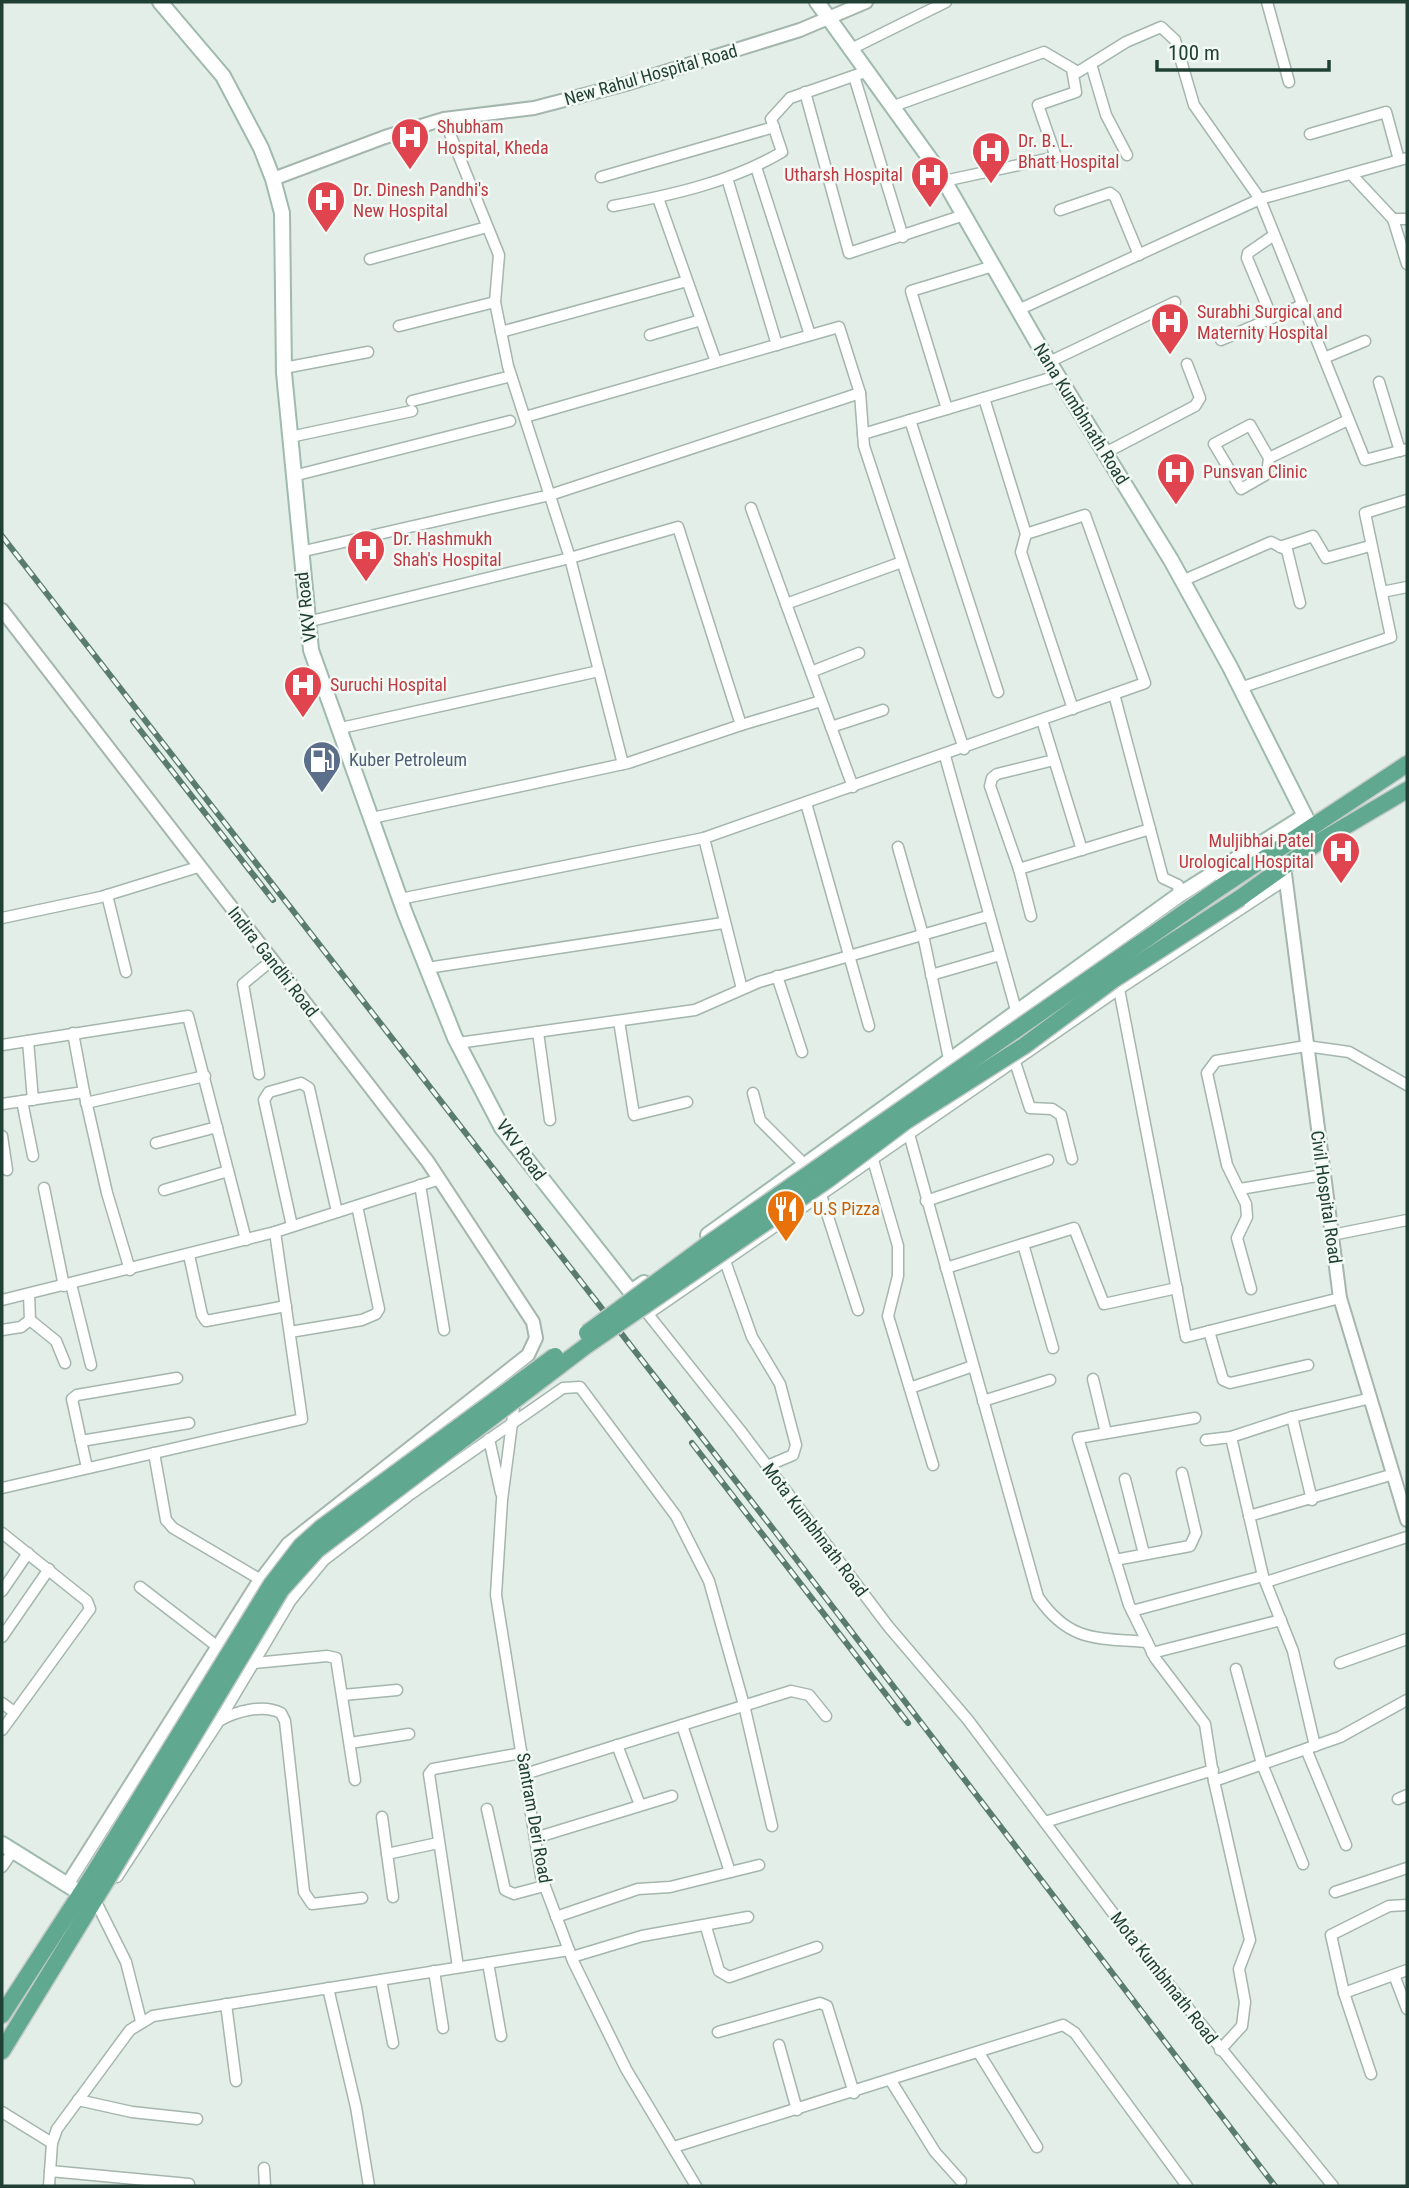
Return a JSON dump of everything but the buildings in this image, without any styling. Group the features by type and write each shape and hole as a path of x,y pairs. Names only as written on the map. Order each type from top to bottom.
{"main road":[{"name":"VKV Road","path":"160,2 223,76 261,148 273,179 282,213 284,368 311,650 400,899 458,1043 502,1128 631,1292"},
{"name":"Nana Kumbhnath Road","path":"817,2 849,50 860,74 891,107 944,181 1057,376 1182,581 1240,688 1317,843"},
{"path":"631,1292 1016,1010 1179,895 1407,764"},
{"path":"2,2015 101,1876 281,1590 317,1550 586,1346 826,1181 906,1121 1024,1046 1125,973 1240,898 1284,873 1317,843 1407,790"},
{"path":"101,1876 271,1585 300,1546 708,1244 1221,887 1307,822"},
{"path":"7,1847 85,1896"},
{"path":"2,2050 85,1896"}],"street":[{"name":"New Rahul Hospital Road","path":"273,179 385,137 444,119 534,108 640,80 827,20 866,2"},
{"path":"849,50 946,2"},
{"path":"1267,2 1289,82"},
{"path":"891,107 1044,52 1078,72 1126,41 1161,26 1175,40 1194,104 1260,199 1365,460 1404,450 1379,382"},
{"path":"1091,64 1106,115 1126,155"},
{"path":"944,181 1056,157 1038,105 1076,92 1072,69"},
{"path":"613,206 658,198 756,167 782,152 771,119 790,98 860,74 903,237"},
{"path":"805,92 849,253 964,215"},
{"path":"1018,310 1260,199 1403,159 1386,112 1310,134"},
{"path":"444,119 499,255 495,302 501,332 512,376 570,558 623,764"},
{"path":"601,177 774,127"},
{"path":"756,167 810,335"},
{"path":"1351,174 1393,219 1407,264"},
{"path":"727,178 777,345"},
{"path":"1060,210 1110,193 1115,197 1139,255"},
{"path":"658,198 716,362"},
{"path":"1393,219 1407,219"},
{"path":"370,259 487,227"},
{"path":"1272,318 1247,258 1248,253 1274,235"},
{"path":"947,409 911,291 993,266"},
{"path":"501,332 687,281"},
{"path":"399,326 495,302"},
{"path":"1049,362 1175,302"},
{"path":"1221,340 1302,305"},
{"path":"650,335 701,320"},
{"path":"525,417 839,327 860,393 864,446 964,749"},
{"path":"1324,358 1365,341"},
{"path":"284,368 368,352"},
{"path":"1105,453 1195,406 1200,398 1187,364"},
{"path":"290,437 412,406 512,376"},
{"path":"863,434 1057,376"},
{"path":"300,552 550,495 860,393"},
{"path":"984,398 1026,534 1021,552 1073,709"},
{"path":"910,420 998,692"},
{"path":"1269,458 1348,420"},
{"path":"293,476 510,421"},
{"path":"1250,425 1269,458 1267,474 1241,489 1214,444 1250,425"},
{"path":"1240,688 1391,638 1365,513 1407,500"},
{"path":"751,508 853,787"},
{"path":"400,899 704,838 945,756 1145,683 1085,515 1026,534"},
{"path":"307,622 570,558 678,527 741,725"},
{"path":"1280,547 1313,536 1326,558 1370,546"},
{"path":"1182,581 1271,542 1287,551 1300,603"},
{"path":"786,604 902,562"},
{"path":"1382,592 1407,587"},
{"name":"Indira Gandhi Road","path":"2,610 440,1179 533,1322 537,1338 534,1347 520,1362"},
{"path":"811,672 859,653"},
{"path":"341,728 599,671"},
{"path":"1114,694 1163,878 1178,885 1179,895"},
{"path":"372,818 623,764 821,701"},
{"path":"831,727 883,710"},
{"path":"1042,720 1082,850"},
{"path":"945,756 1016,1010"},
{"path":"1031,916 1019,869 990,786 992,778 1054,760"},
{"path":"806,803 869,1026"},
{"path":"1019,869 1150,829"},
{"path":"704,838 723,923 742,989"},
{"path":"898,847 923,934 949,1059"},
{"path":"2,918 107,895 198,867"},
{"path":"648,1314 1284,873"},
{"name":"Civil Hospital Road","path":"1284,873 1340,1298 1407,1520"},
{"path":"107,895 126,972"},
{"path":"458,1043 695,1010 777,976 988,916"},
{"path":"427,968 723,923"},
{"path":"931,975 1000,955"},
{"path":"259,1074 243,984 271,961"},
{"path":"777,976 802,1052"},
{"path":"1119,989 1186,1337 1340,1298"},
{"path":"2,1045 188,1016 246,1240"},
{"path":"620,1021 634,1115 687,1102"},
{"path":"538,1032 550,1120"},
{"path":"73,1033 107,1193 130,1270"},
{"path":"28,1041 28,1101 33,1156"},
{"path":"1251,1289 1237,1238 1247,1217 1240,1189 1227,1165 1207,1073 1210,1065 1216,1061 1306,1046 1349,1052 1407,1085"},
{"path":"1015,1062 1030,1108 1058,1111 1061,1115 1072,1159"},
{"path":"2,1104 85,1098 205,1076"},
{"path":"292,1226 264,1100 269,1092 301,1083 309,1088 337,1212"},
{"path":"753,1093 760,1121 804,1164"},
{"path":"156,1143 218,1127"},
{"path":"909,1133 1038,1597 1052,1618 1065,1628 1092,1637 1147,1642"},
{"path":"2,1136 7,1170"},
{"path":"873,1160 898,1246 898,1276 888,1317 933,1465"},
{"path":"926,1201 1048,1160"},
{"path":"164,1190 228,1171"},
{"path":"1240,1189 1323,1175"},
{"path":"2,1300 275,1232 440,1179"},
{"path":"420,1185 444,1330"},
{"path":"44,1188 91,1365"},
{"path":"821,1195 858,1310"},
{"path":"290,1332 362,1320 376,1314 379,1309 357,1206"},
{"path":"1332,1235 1407,1220"},
{"path":"946,1268 1074,1228 1104,1304 1177,1288"},
{"path":"2,1488 302,1419 275,1232"},
{"path":"1023,1244 1053,1348"},
{"path":"189,1255 202,1315 206,1321 286,1306"},
{"path":"725,1261 752,1337 780,1384 796,1445 793,1455 767,1466"},
{"name":"Mota Kumbhnath Road","path":"631,1292 848,1575 968,1720 1220,2050 1242,2026 1245,2002 1239,1969 1250,1940 1213,1776 1205,1724 1152,1653 1132,1611 1078,1438 1195,1418"},
{"path":"29,1294 30,1320"},
{"path":"2,1331 21,1326 30,1320"},
{"path":"30,1320 56,1340 65,1363"},
{"path":"1209,1331 1223,1380 1230,1382 1308,1365"},
{"path":"85,1896 218,1647 288,1544 520,1362"},
{"name":"Santram Deri Road","path":"520,1362 502,1500 496,1595 544,1886 570,1954 626,2070 696,2186"},
{"path":"910,1388 973,1366"},
{"path":"87,1468 72,1399 77,1395 177,1378"},
{"path":"1093,1378 1107,1433"},
{"path":"983,1401 1050,1380"},
{"path":"85,1896 219,1721 291,1600 324,1560 489,1438 563,1388 580,1387 681,1527 709,1581 744,1705 772,1826"},
{"path":"1206,1440 1231,1437 1292,1417 1371,1398"},
{"path":"1292,1417 1312,1500"},
{"path":"81,1441 189,1423"},
{"path":"1231,1437 1265,1579 1293,1651 1310,1747 1346,1845"},
{"name":"Santram Deri Road","path":"489,1438 502,1500"},
{"path":"154,1453 166,1520 173,1528 261,1580"},
{"path":"1115,1560 1190,1546 1195,1540 1196,1533 1182,1473"},
{"path":"1249,1516 1312,1500 1394,1474"},
{"path":"1125,1479 1144,1554"},
{"path":"2,1533 88,1601 90,1609 2,1730"},
{"path":"1132,1611 1265,1579 1407,1537"},
{"path":"2,1591 28,1553"},
{"path":"2,1637 49,1569"},
{"path":"140,1587 218,1647"},
{"path":"1152,1653 1281,1620"},
{"path":"1340,1663 1407,1639"},
{"path":"254,1663 327,1656 336,1658 355,1780"},
{"path":"1236,1669 1262,1765 1303,1864"},
{"path":"343,1695 397,1690"},
{"path":"525,1774 776,1694 800,1691 809,1695 826,1716"},
{"path":"1045,1822 1262,1765 1340,1737 1407,1700"},
{"path":"2,1703 14,1712"},
{"path":"219,1721 246,1711 274,1709 281,1713 285,1721 304,1892 313,1904 362,1898"},
{"path":"682,1725 730,1872"},
{"path":"349,1743 409,1734"},
{"path":"617,1745 640,1805"},
{"path":"458,1968 428,1783 433,1769 522,1753"},
{"path":"535,1838 672,1796"},
{"path":"487,1809 505,1890 514,1894 544,1886"},
{"path":"382,1817 393,1897"},
{"path":"387,1854 438,1843"},
{"path":"2,1867 7,1847"},
{"path":"556,1917 638,1889 670,1887 759,1865"},
{"path":"1335,1892 1407,1868"},
{"path":"85,1896 125,1962 141,2021"},
{"path":"1371,2074 1344,1993 1331,1935 1389,1906 1407,1905"},
{"path":"49,2186 52,2143 57,2129 130,2030 153,2016 434,1971 570,1954 642,1936 706,1927 748,1917"},
{"path":"706,1927 719,1970 729,1977 817,1947"},
{"path":"488,1963 501,2036"},
{"path":"1344,1993 1407,1970"},
{"path":"434,1971 443,2028"},
{"path":"1394,1975 1407,2009"},
{"path":"381,1980 393,2043"},
{"path":"328,1988 356,2108 369,2186"},
{"path":"718,2032 820,2003 827,2006 853,2093"},
{"path":"226,2004 236,2081"},
{"path":"674,2147 1069,2026 1186,2186"},
{"path":"779,2045 797,2110"},
{"path":"1220,2050 1334,2186"},
{"path":"979,2053 1037,2147"},
{"path":"891,2081 924,2135 961,2181"},
{"path":"78,2100 132,2112 197,2119"},
{"path":"2,2112 52,2143"},
{"path":"264,2168 265,2186"},
{"path":"50,2171 189,2184"}],"railway":[{"path":"2,536 777,1534 1275,2186"},
{"path":"133,721 273,900"},
{"path":"692,1443 908,1723"}],"place":[{"name":"Shubham Hospital, Kheda","path":"410,171"},
{"name":"Dr. B. L. Bhatt Hospital","path":"991,185"},
{"name":"Utharsh Hospital","path":"930,209"},
{"name":"Dr. Dinesh Pandhi's New Hospital","path":"326,234"},
{"name":"Surabhi Surgical and Maternity Hospital","path":"1170,356"},
{"name":"Punsvan Clinic","path":"1176,506"},
{"name":"Dr. Hashmukh Shah's Hospital","path":"366,583"},
{"name":"Suruchi Hospital","path":"303,719"},
{"name":"Kuber Petroleum","path":"322,794"},
{"name":"Muljibhai Patel Urological Hospital","path":"1341,885"},
{"name":"U.S Pizza","path":"786,1243"}]}
